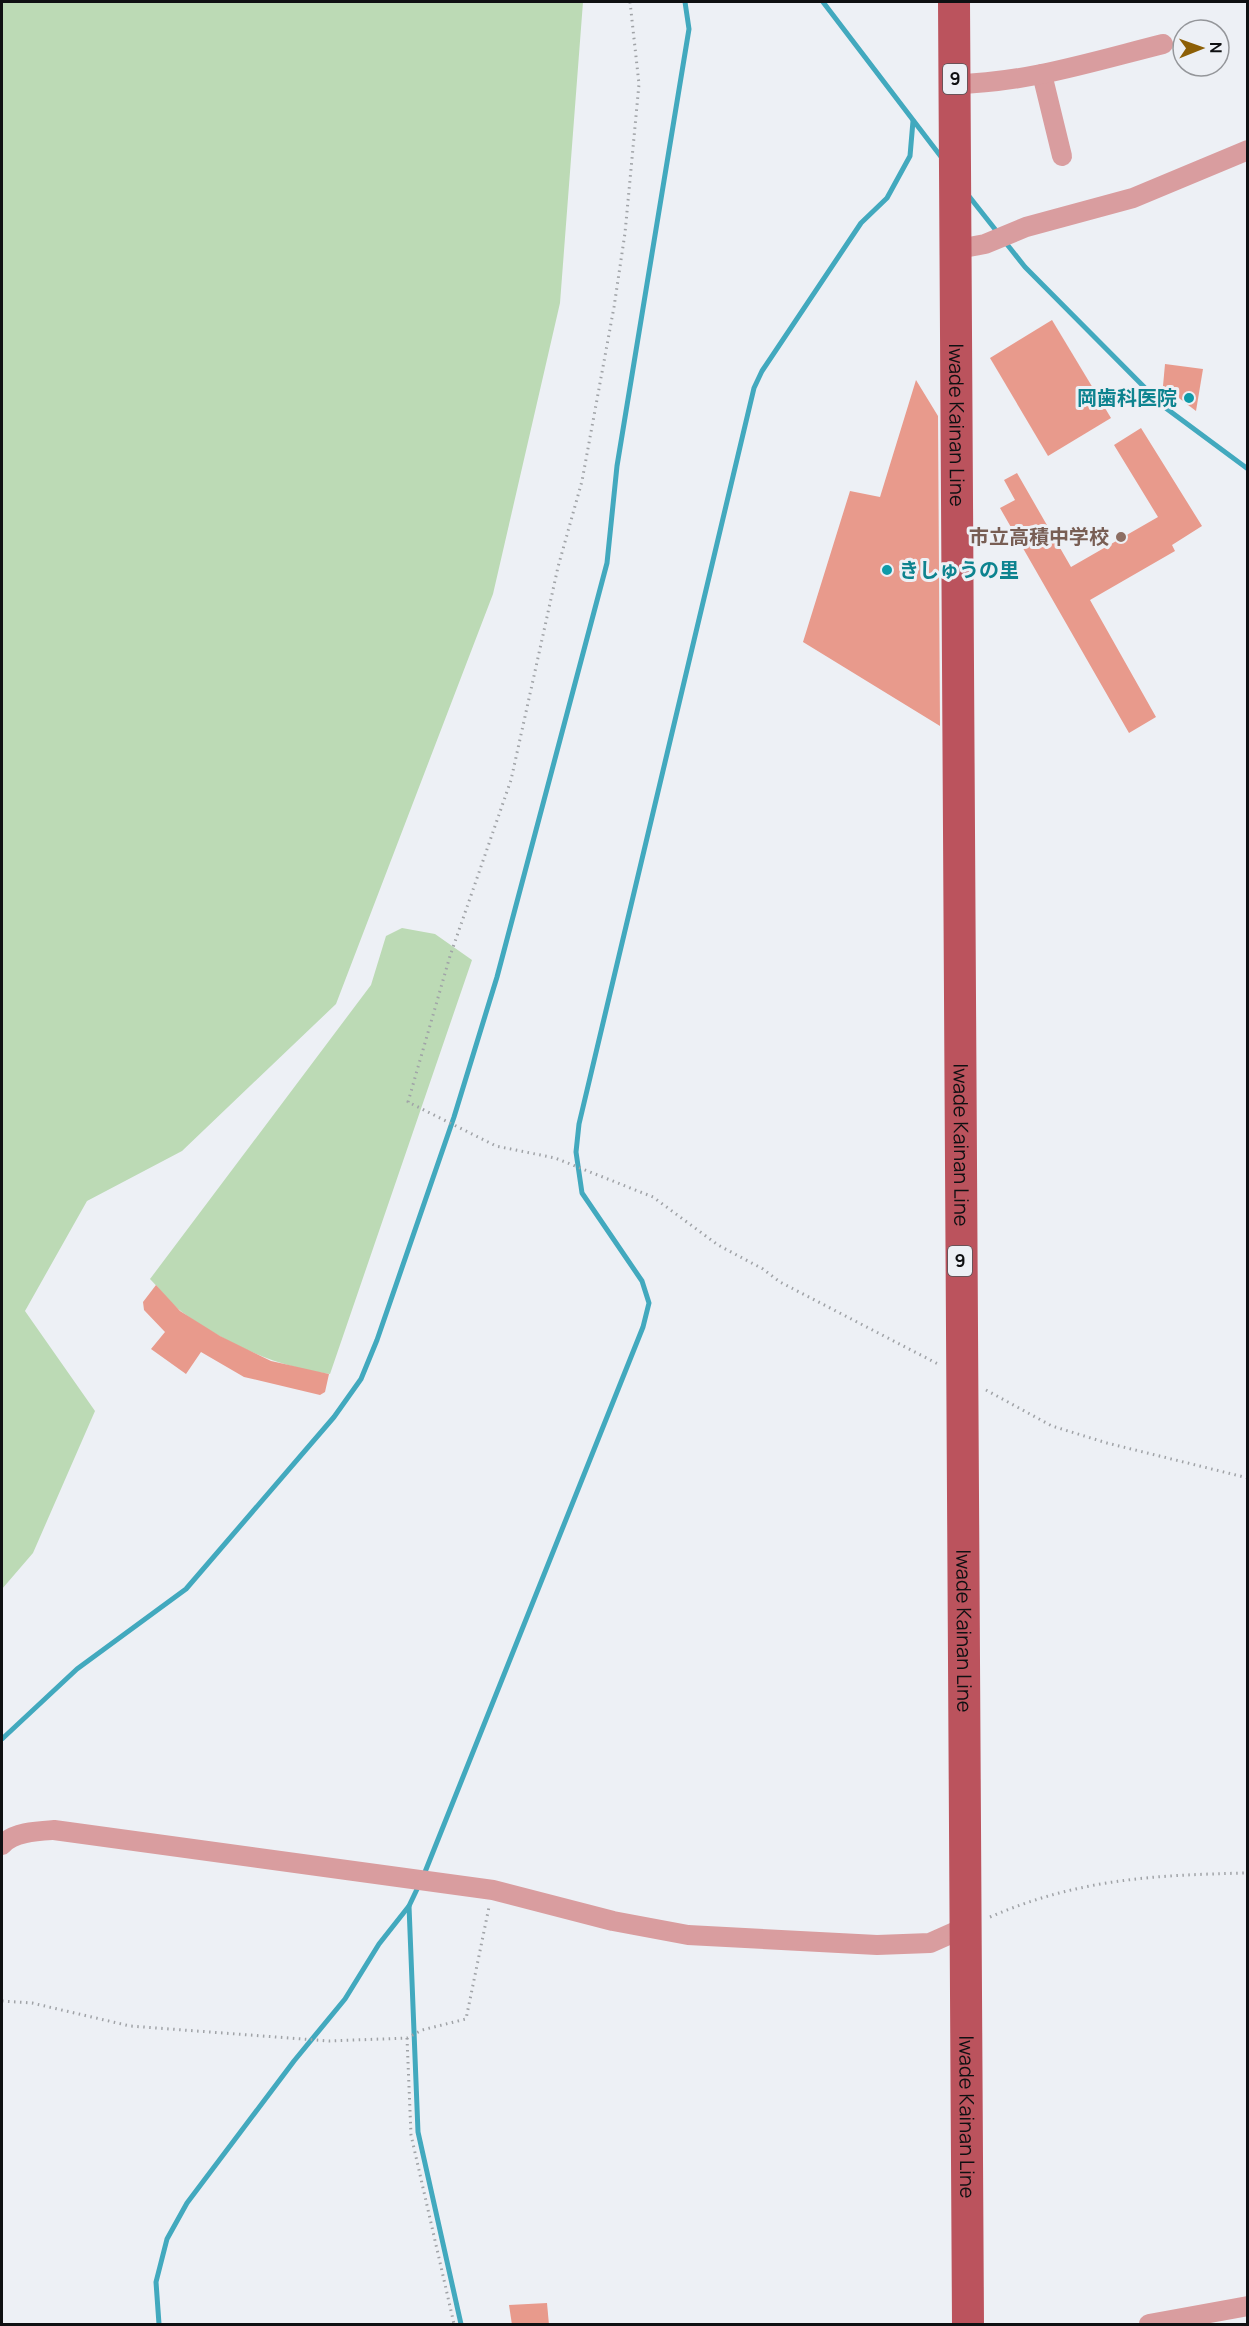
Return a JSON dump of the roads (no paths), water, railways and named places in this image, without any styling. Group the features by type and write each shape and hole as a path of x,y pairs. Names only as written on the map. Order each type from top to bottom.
{"main road":[{"name":"Iwade Kainan Line","path":"954,2 957,197 971,246 960,1376 968,2325"}],"street":[{"path":"956,84 984,84 1042,74 1163,44"},
{"path":"1042,74 1062,156"},
{"path":"971,246 1026,226 1133,198 1248,150"},
{"path":"2,1845 4,1842 30,1832 54,1830 493,1890 613,1921 688,1935 878,1945 930,1943 966,1927"},
{"path":"1149,2325 1248,2306"}],"waterway":[{"path":"2,1739 77,1669 186,1589 334,1417 361,1379 377,1340 454,1117 497,977 607,563 617,466 689,29 685,2"},
{"path":"823,2 942,158"},
{"path":"423,1877 643,1327 649,1303 642,1281 582,1193 576,1152 579,1124 754,388 762,371 861,223 887,198 910,156 913,121"},
{"path":"968,195 1025,267 1163,406 1248,469"},
{"path":"159,2324 156,2282 167,2239 187,2203 294,2061 345,1999 379,1944 409,1906 419,1885"},
{"path":"409,1906 418,2132 461,2324"}],"place":[{"name":"岡歯科医院","path":"1189,398"},
{"name":"市立高積中学校","path":"1121,537"},
{"name":"きしゅうの里","path":"887,570"}]}
